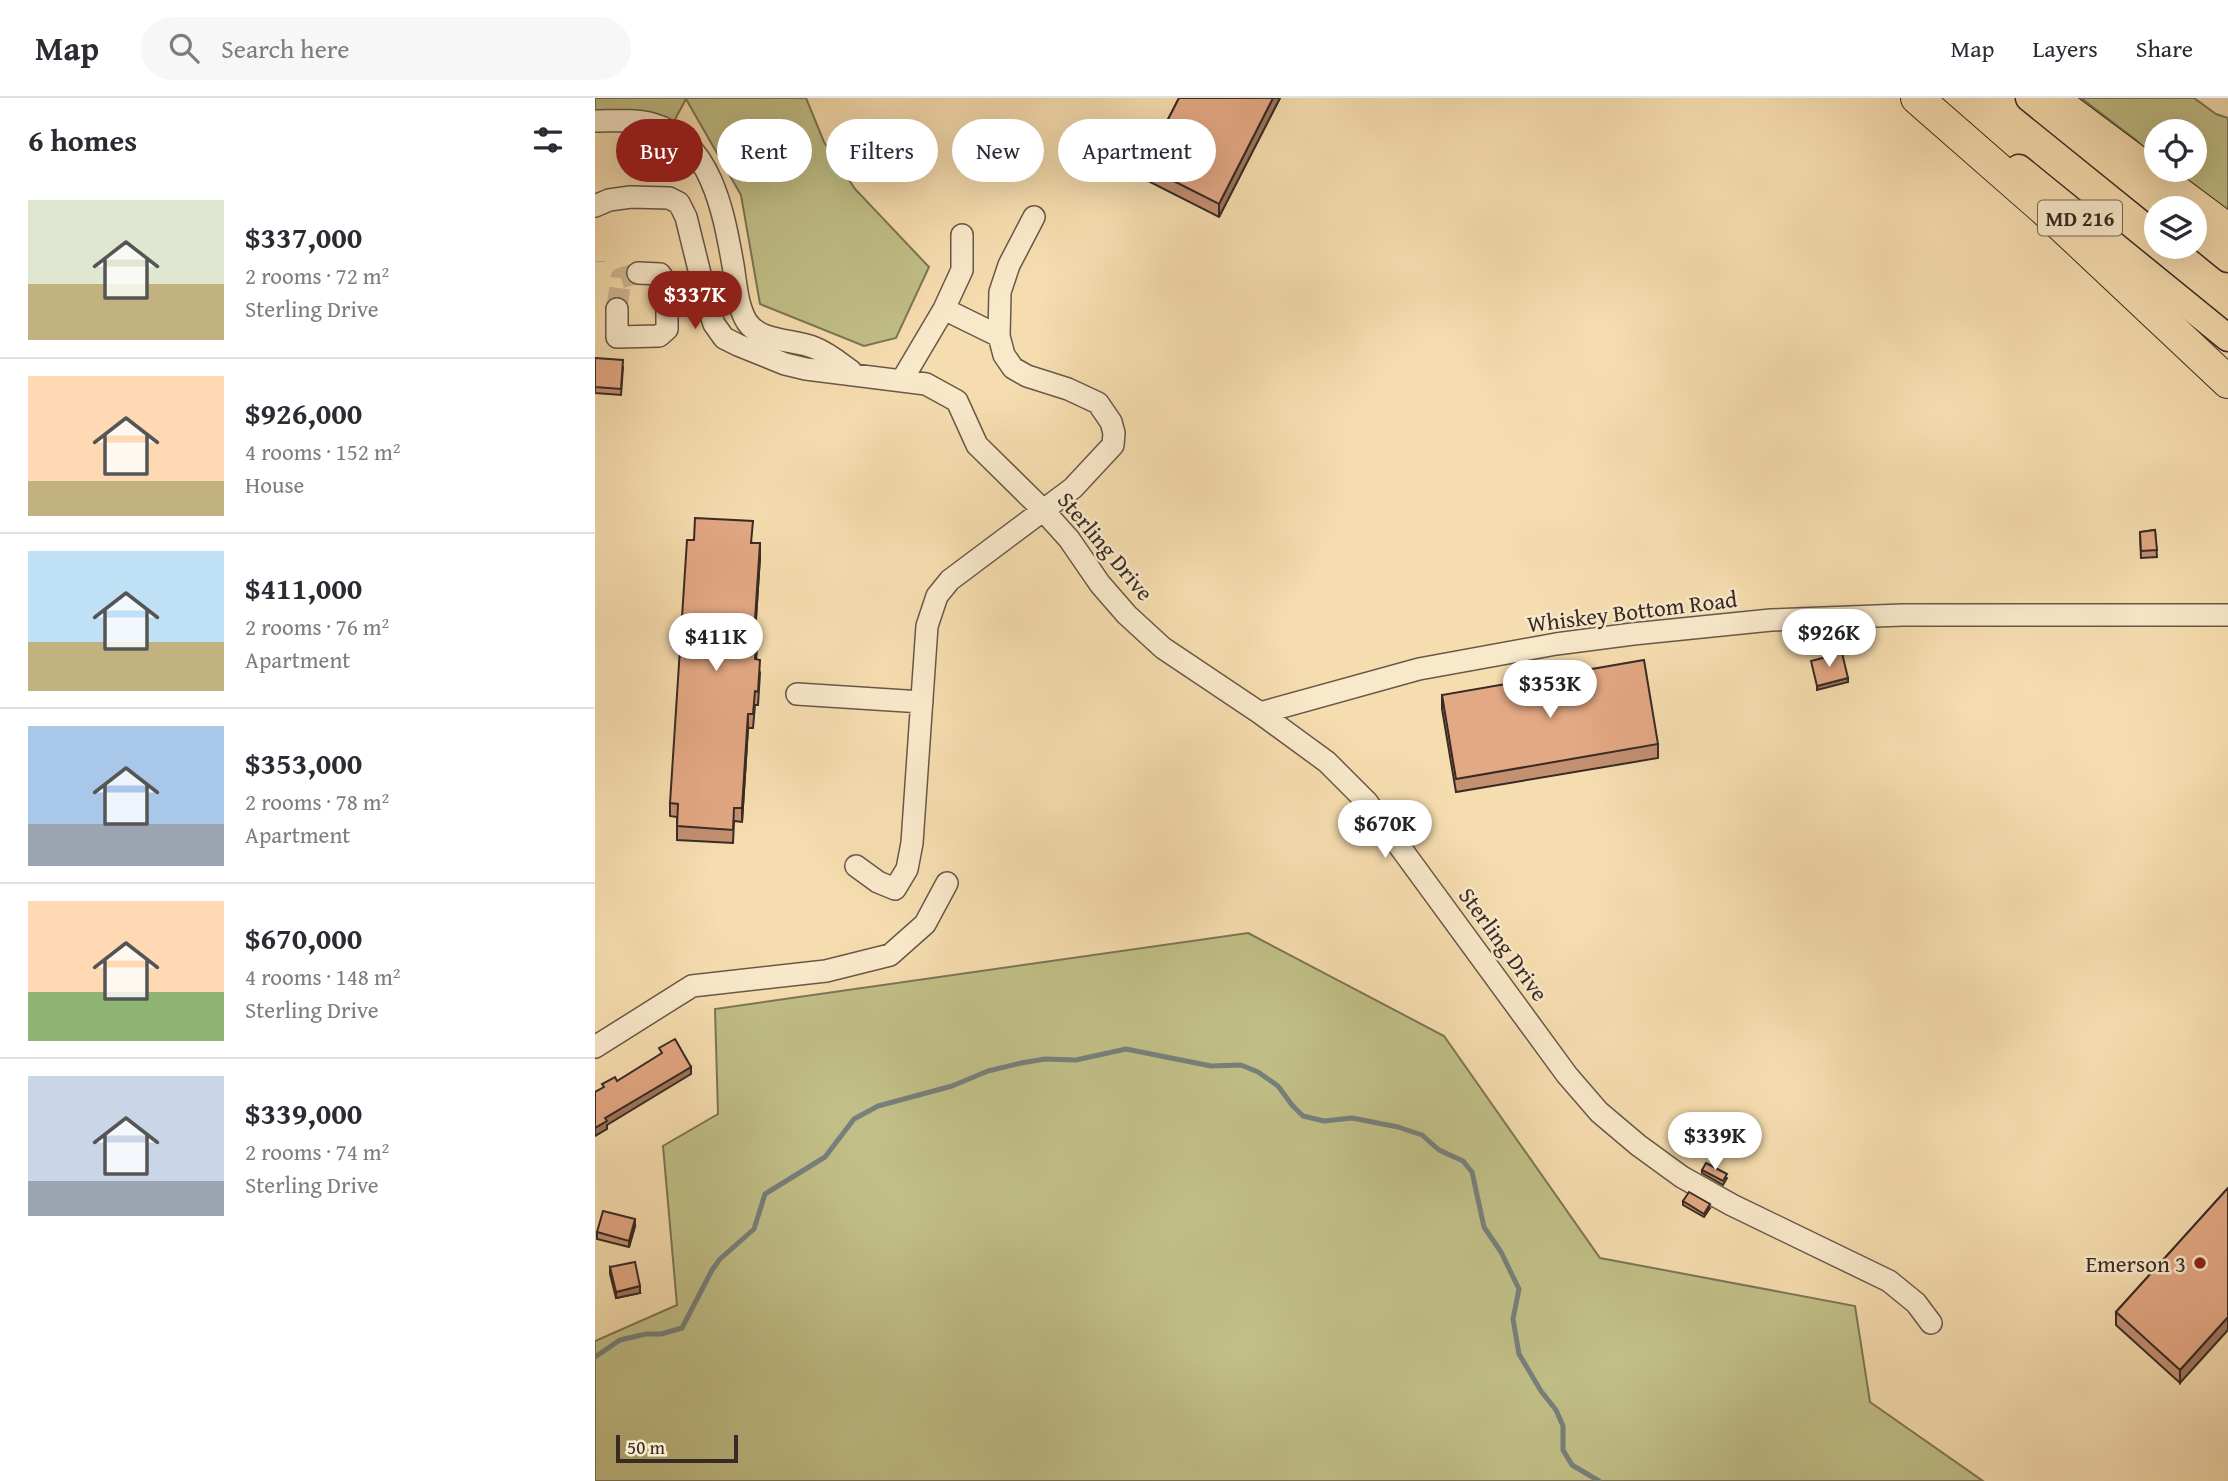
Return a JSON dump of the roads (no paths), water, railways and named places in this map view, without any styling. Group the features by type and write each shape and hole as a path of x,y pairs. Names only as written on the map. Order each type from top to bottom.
{"highway":[{"path":"1917,98 2045,210 2228,382"},
{"path":"2051,98 2228,230"}],"main road":[{"name":"MD 216","path":"1933,98 2228,338"},
{"name":"MD 216","path":"2029,98 2150,196"},
{"path":"2207,242 2228,259"}],"street":[{"name":"Sterling Drive","path":"595,121 644,122 669,130 681,138 693,152 720,199 746,321 758,332 815,348 856,374"},
{"name":"Sterling Drive","path":"595,206 609,200 631,197 674,200 683,208 708,306 724,338 785,364 926,384 957,401 977,445 1069,539 1100,584 1127,615 1163,648 1327,762 1367,802 1567,1075 1599,1112 1682,1177 1732,1205 1889,1281 1916,1303 1931,1323"},
{"path":"856,866 878,882 895,889 907,869 912,843 927,626 937,596 950,580 1073,488 1113,445 1111,422 1098,403 1068,389 1027,376 1013,368 1004,355 999,336 1000,292 1009,265 1034,218"},
{"path":"902,380 944,309 962,270 962,236"},
{"path":"595,337 659,336 667,329 667,284 660,274 638,273"},
{"path":"617,309 617,337"},
{"path":"944,309 999,336"},
{"name":"Whiskey Bottom Road","path":"1260,713 1419,669 1556,644 1660,631 1771,620 1902,615 2228,615"},
{"path":"797,694 922,702"},
{"path":"595,1047 692,986 825,971 890,955 925,924 947,883"}],"waterway":[{"path":"595,1357 620,1340 682,1328 712,1270 720,1259 754,1229 765,1194 825,1157 854,1119 878,1106 952,1086 988,1071 1045,1059 1076,1060 1126,1049 1211,1066 1241,1065 1258,1072 1278,1086 1303,1116 1324,1121 1352,1118 1398,1127 1422,1135 1439,1150 1463,1161 1472,1172 1484,1227 1501,1252 1519,1289 1513,1319 1519,1354 1556,1410 1563,1426 1563,1450 1572,1465 1599,1481"}],"tunnel":[{"path":"617,309 621,278 638,273"}],"place":[{"name":"Emerson 3","path":"2200,1263"}]}
